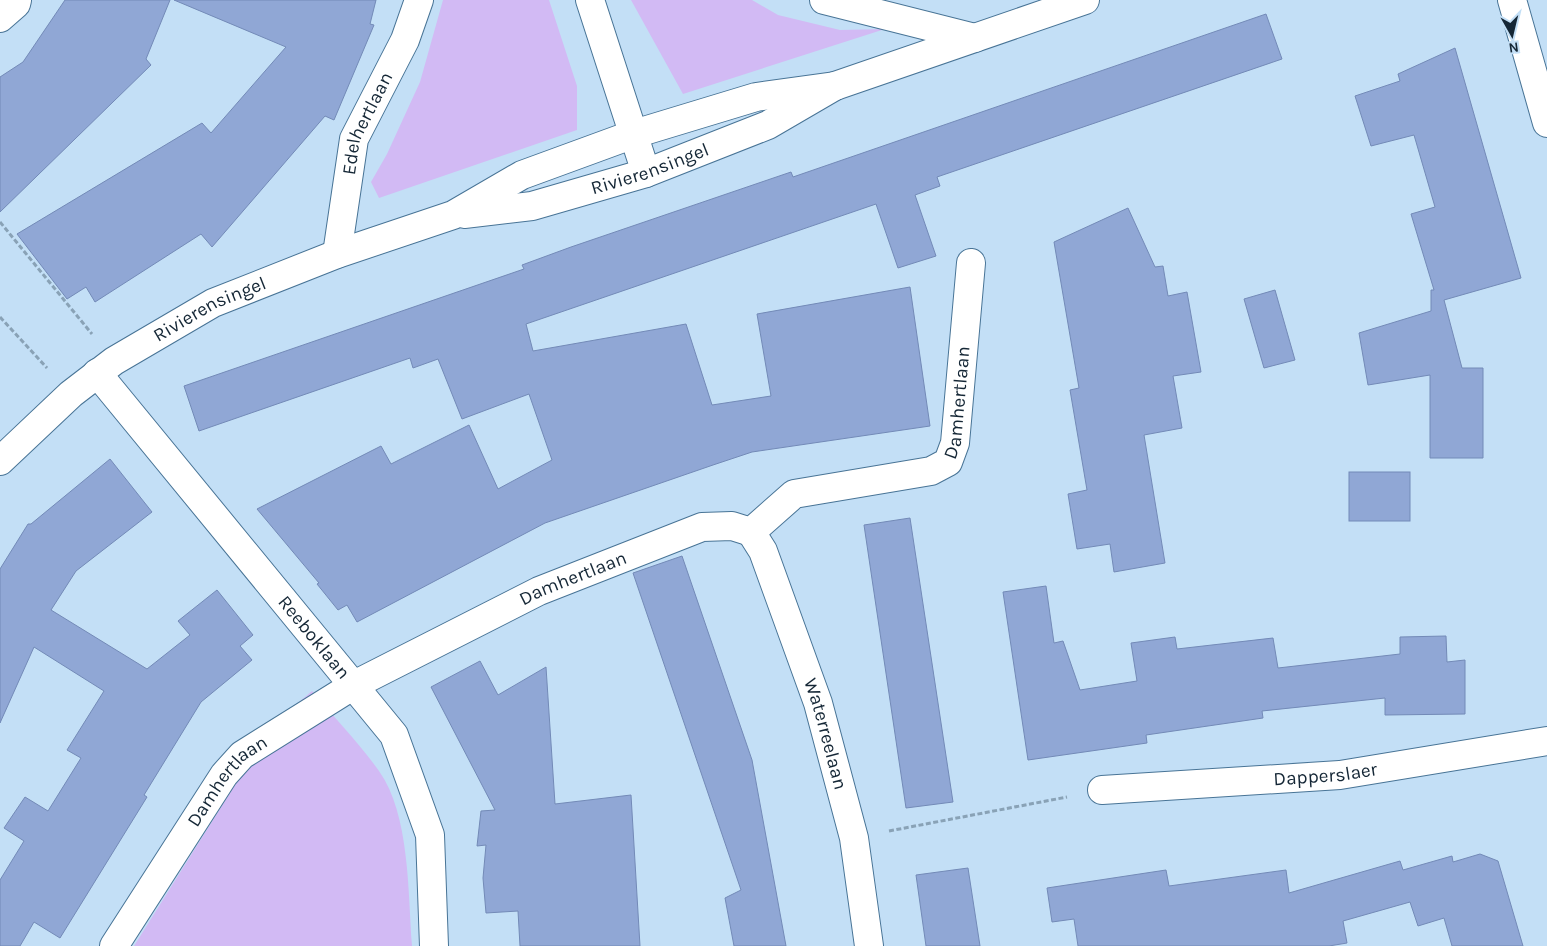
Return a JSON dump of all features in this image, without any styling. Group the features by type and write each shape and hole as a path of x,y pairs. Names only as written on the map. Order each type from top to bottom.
{"street":[{"path":"0,18 16,4 17,0"},
{"name":"Edelhertlaan","path":"338,254 354,139 405,40 419,0"},
{"path":"590,0 646,173"},
{"path":"824,0 975,38"},
{"name":"Rivierensingel","path":"0,461 71,394 106,367 213,303 338,254 453,215 522,175 634,134 756,98 835,86 975,38 1051,6 1085,0"},
{"path":"1512,0 1547,123"},
{"name":"Rivierensingel","path":"453,215 532,206 646,173 768,125 835,86"},
{"name":"Damhertlaan","path":"114,946 224,776 242,755 354,685 539,591 702,527 732,526 751,532 794,494 931,471 948,462 956,443 971,263"},
{"name":"Reeboklaan","path":"106,367 394,735 430,835 434,946"},
{"name":"Waterreelaan","path":"751,532 763,551 818,703 854,838 869,946"},
{"name":"Dapperslaer","path":"1102,790 1340,775 1547,741"}],"path":[{"path":"0,222 106,367"},
{"path":"0,317 71,394"},
{"path":"854,838 1102,790"}],"shaded area":[{"path":"443,0 549,0 577,86 577,130 379,198 371,182 387,154 420,82"},
{"path":"631,0 752,0 778,15 840,30 885,29 683,94"},
{"path":"312,691 355,740 379,771 397,809 406,855 412,946 134,946 276,722"}],"building":[{"path":"65,0 170,0 146,59 151,65 0,212 0,77 23,62"},
{"path":"174,0 376,0 370,24 374,25 334,120 325,116 212,247 201,234 95,302 86,287 67,299 17,234 202,123 211,133 286,47"},
{"path":"1266,14 1282,59 937,177 940,186 915,195 936,256 898,268 876,204 526,324 533,351 686,324 712,405 771,396 757,314 910,287 930,426 752,452 713,465 545,523 357,622 347,605 338,610 317,584 319,583 257,509 381,446 391,464 469,425 498,489 552,460 529,394 462,419 438,359 413,368 410,358 199,431 184,386 524,269 522,265 571,247 791,172 793,177"},
{"path":"1455,48 1521,278 1444,300 1462,368 1483,368 1483,458 1430,458 1430,375 1368,385 1359,333 1431,311 1431,290 1434,290 1411,214 1435,207 1414,135 1371,146 1355,96 1400,81 1398,74"},
{"path":"1128,208 1155,267 1163,266 1168,296 1187,292 1201,372 1173,376 1182,428 1144,435 1165,563 1114,572 1110,544 1077,549 1068,494 1087,490 1070,390 1079,388 1054,242"},
{"path":"1275,290 1295,360 1264,368 1244,299"},
{"path":"110,459 152,512 76,571 51,610 147,669 190,635 178,621 217,590 253,635 240,646 252,660 201,702 144,795 147,797 60,938 34,922 20,946 0,946 0,880 24,841 4,828 25,797 48,811 81,758 67,750 104,691 34,647 0,723 0,569 28,524 31,524"},
{"path":"1349,472 1410,472 1410,521 1349,521"},
{"path":"910,518 953,802 906,808 864,525"},
{"path":"682,556 752,760 786,946 734,946 725,898 741,890 633,573"},
{"path":"1046,586 1054,643 1063,641 1080,690 1137,681 1131,643 1175,637 1177,649 1273,638 1278,668 1400,654 1400,637 1446,636 1447,662 1465,660 1465,714 1385,715 1385,698 1262,711 1263,718 1146,735 1147,743 1028,760 1003,592"},
{"path":"480,661 498,695 546,667 555,804 631,795 640,946 520,946 518,911 486,913 483,878 486,845 477,846 481,811 495,810 431,687"},
{"path":"1480,854 1498,861 1523,946 1452,946 1444,918 1418,926 1410,902 1343,921 1347,943 1329,946 1078,946 1074,919 1052,922 1047,888 1166,870 1169,886 1286,870 1289,893 1400,861 1403,870 1452,856 1453,862"},
{"path":"968,868 980,946 926,946 916,875"}]}
